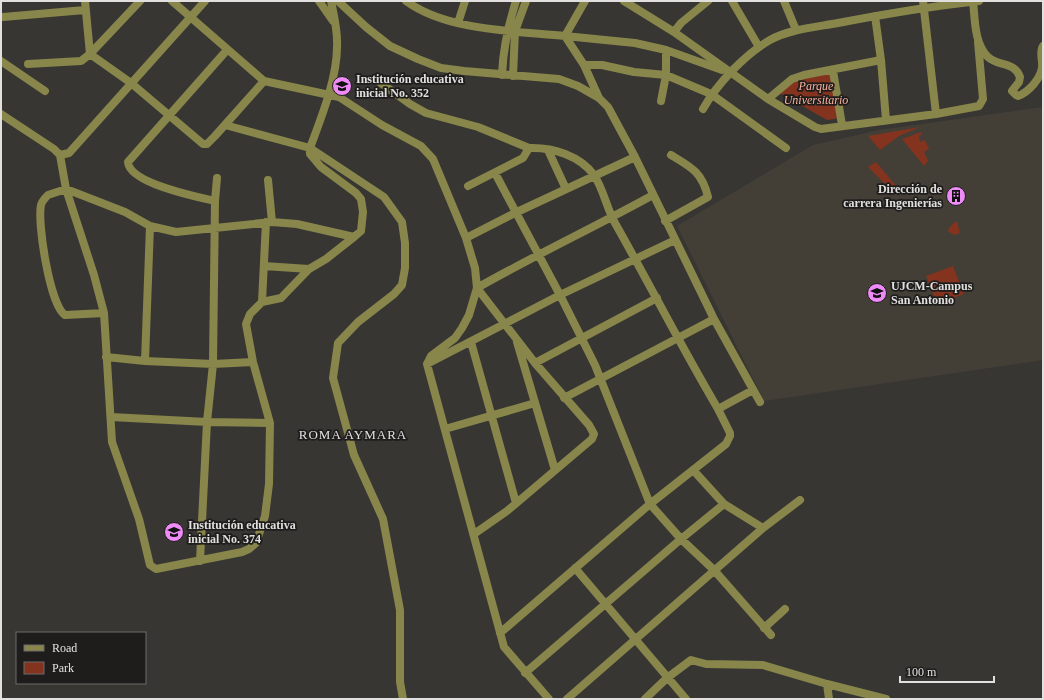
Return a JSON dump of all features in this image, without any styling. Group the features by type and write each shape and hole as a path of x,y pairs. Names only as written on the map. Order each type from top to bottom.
{"street":[{"path":"28,64 81,61 90,54 140,1"},
{"path":"172,1 264,81 339,97 382,125 421,146 433,159 466,238 475,268 477,288 469,315 462,328 455,338 432,356 427,364 504,647 549,699"},
{"path":"177,1 191,17"},
{"path":"60,155 69,153 205,1"},
{"path":"319,1 336,24"},
{"path":"1,114 54,148 60,155 66,189 94,275 104,313 112,442 139,519 150,565 156,569 242,552 249,549 256,543 265,516 269,484 270,423 253,362 246,324 250,314 262,302 281,298 309,269 326,259 361,231 364,212 361,199 356,193 321,167 310,154 310,148 329,94 338,48 336,24 331,1"},
{"path":"338,1 366,27 390,46 441,68 502,75 560,79 578,86 599,98 608,107 635,157 714,319 760,402"},
{"path":"406,1 417,9 458,23 506,30 635,43 666,50 731,73"},
{"path":"458,23 465,1"},
{"path":"502,75 502,53 506,30 516,1"},
{"path":"513,76 515,31 526,1"},
{"path":"565,36 586,1"},
{"path":"626,1 674,32 731,73 768,99 815,127 821,129 975,108 982,103 975,1 923,5 875,16 796,30 772,39 759,47 731,73 711,94 703,109"},
{"path":"674,32 680,23 708,1"},
{"path":"732,1 759,47"},
{"path":"784,1 796,30"},
{"path":"3,17 85,5 90,54 131,83 203,144 207,144 264,81"},
{"path":"923,5 936,114"},
{"path":"875,16 881,60 886,120"},
{"path":"565,36 584,65 599,98"},
{"path":"978,42 987,57 994,61 1012,66 1016,69 1020,77 1019,82 1012,91 1013,94 1018,96 1026,92 1038,78 1042,69 1041,54 1043,46"},
{"path":"215,201 190,196 146,180 131,171 128,167 128,162 227,50"},
{"path":"661,101 666,75 666,50"},
{"path":"768,99 792,79 804,75 833,71 881,60"},
{"path":"1,61 45,91"},
{"path":"584,65 602,65 634,72 666,75 711,94 786,148"},
{"path":"833,71 842,125"},
{"path":"378,81 410,104 426,113 478,127 529,148 567,154 577,160 594,176 612,218 636,259 678,340 718,409 730,436 726,444 694,471 650,504 500,633"},
{"path":"225,125 310,148 384,197 402,222 405,243 405,268 402,285 394,294 358,322 338,343 333,378 354,455 383,519 400,610 400,682 403,699"},
{"path":"468,186 523,158 529,148"},
{"path":"548,150 566,189"},
{"path":"665,220 708,196 705,184 694,169 671,155"},
{"path":"466,238 517,212 635,157"},
{"path":"495,173 517,212 581,337 601,380 650,504 681,539 714,570 771,635"},
{"path":"200,561 207,422 213,364 215,201 217,178"},
{"path":"262,302 269,222 268,180"},
{"path":"104,313 64,315 59,310 49,280 43,248 41,206 48,195 66,189 125,212 150,226 176,232 269,222 297,224 354,237"},
{"path":"477,288 538,254 612,218 653,195"},
{"path":"145,361 150,226"},
{"path":"427,364 560,295 675,240"},
{"path":"264,266 309,269"},
{"path":"474,534 516,503 592,439 594,434 589,425 535,363 477,288"},
{"path":"535,363 581,337 657,298"},
{"path":"564,398 678,340 714,319"},
{"path":"515,338 555,470"},
{"path":"471,342 516,503"},
{"path":"106,357 145,361 213,364 253,362"},
{"path":"718,409 753,390"},
{"path":"445,429 535,403"},
{"path":"111,417 207,422 270,423"},
{"path":"694,471 724,504 763,528"},
{"path":"567,699 636,641 763,528 800,500"},
{"path":"525,673 724,504"},
{"path":"575,568 686,699"},
{"path":"764,628 785,609"},
{"path":"645,699 667,678 691,660 706,664 763,665 886,699"},
{"path":"828,684 829,699"}],"shaded area":[{"name":"UJCM-Campus San Antonio","path":"1043,107 1043,360 764,401 677,226 813,145 879,130"}],"green space":[{"name":"Parque Universitario","path":"831,73 839,118 827,120 778,92 792,81"},
{"path":"920,127 899,136 880,150 868,136"},
{"path":"921,132 922,134 919,136 920,142 925,140 929,149 924,152 928,161 924,166 902,139"},
{"path":"876,162 897,187 892,191 868,167"},
{"path":"955,222 957,222 960,233 954,235 948,231"},
{"path":"953,266 964,294 937,304 926,276"}],"place":[{"name":"Institución educativa inicial No. 352","path":"342,86"},
{"name":"Dirección de carrera Ingenierías","path":"956,196"},
{"name":"UJCM-Campus San Antonio","path":"877,293"},
{"name":"Institución educativa inicial No. 374","path":"174,532"}],"district":[{"name":"ROMA AYMARA","path":"353,434"}]}
